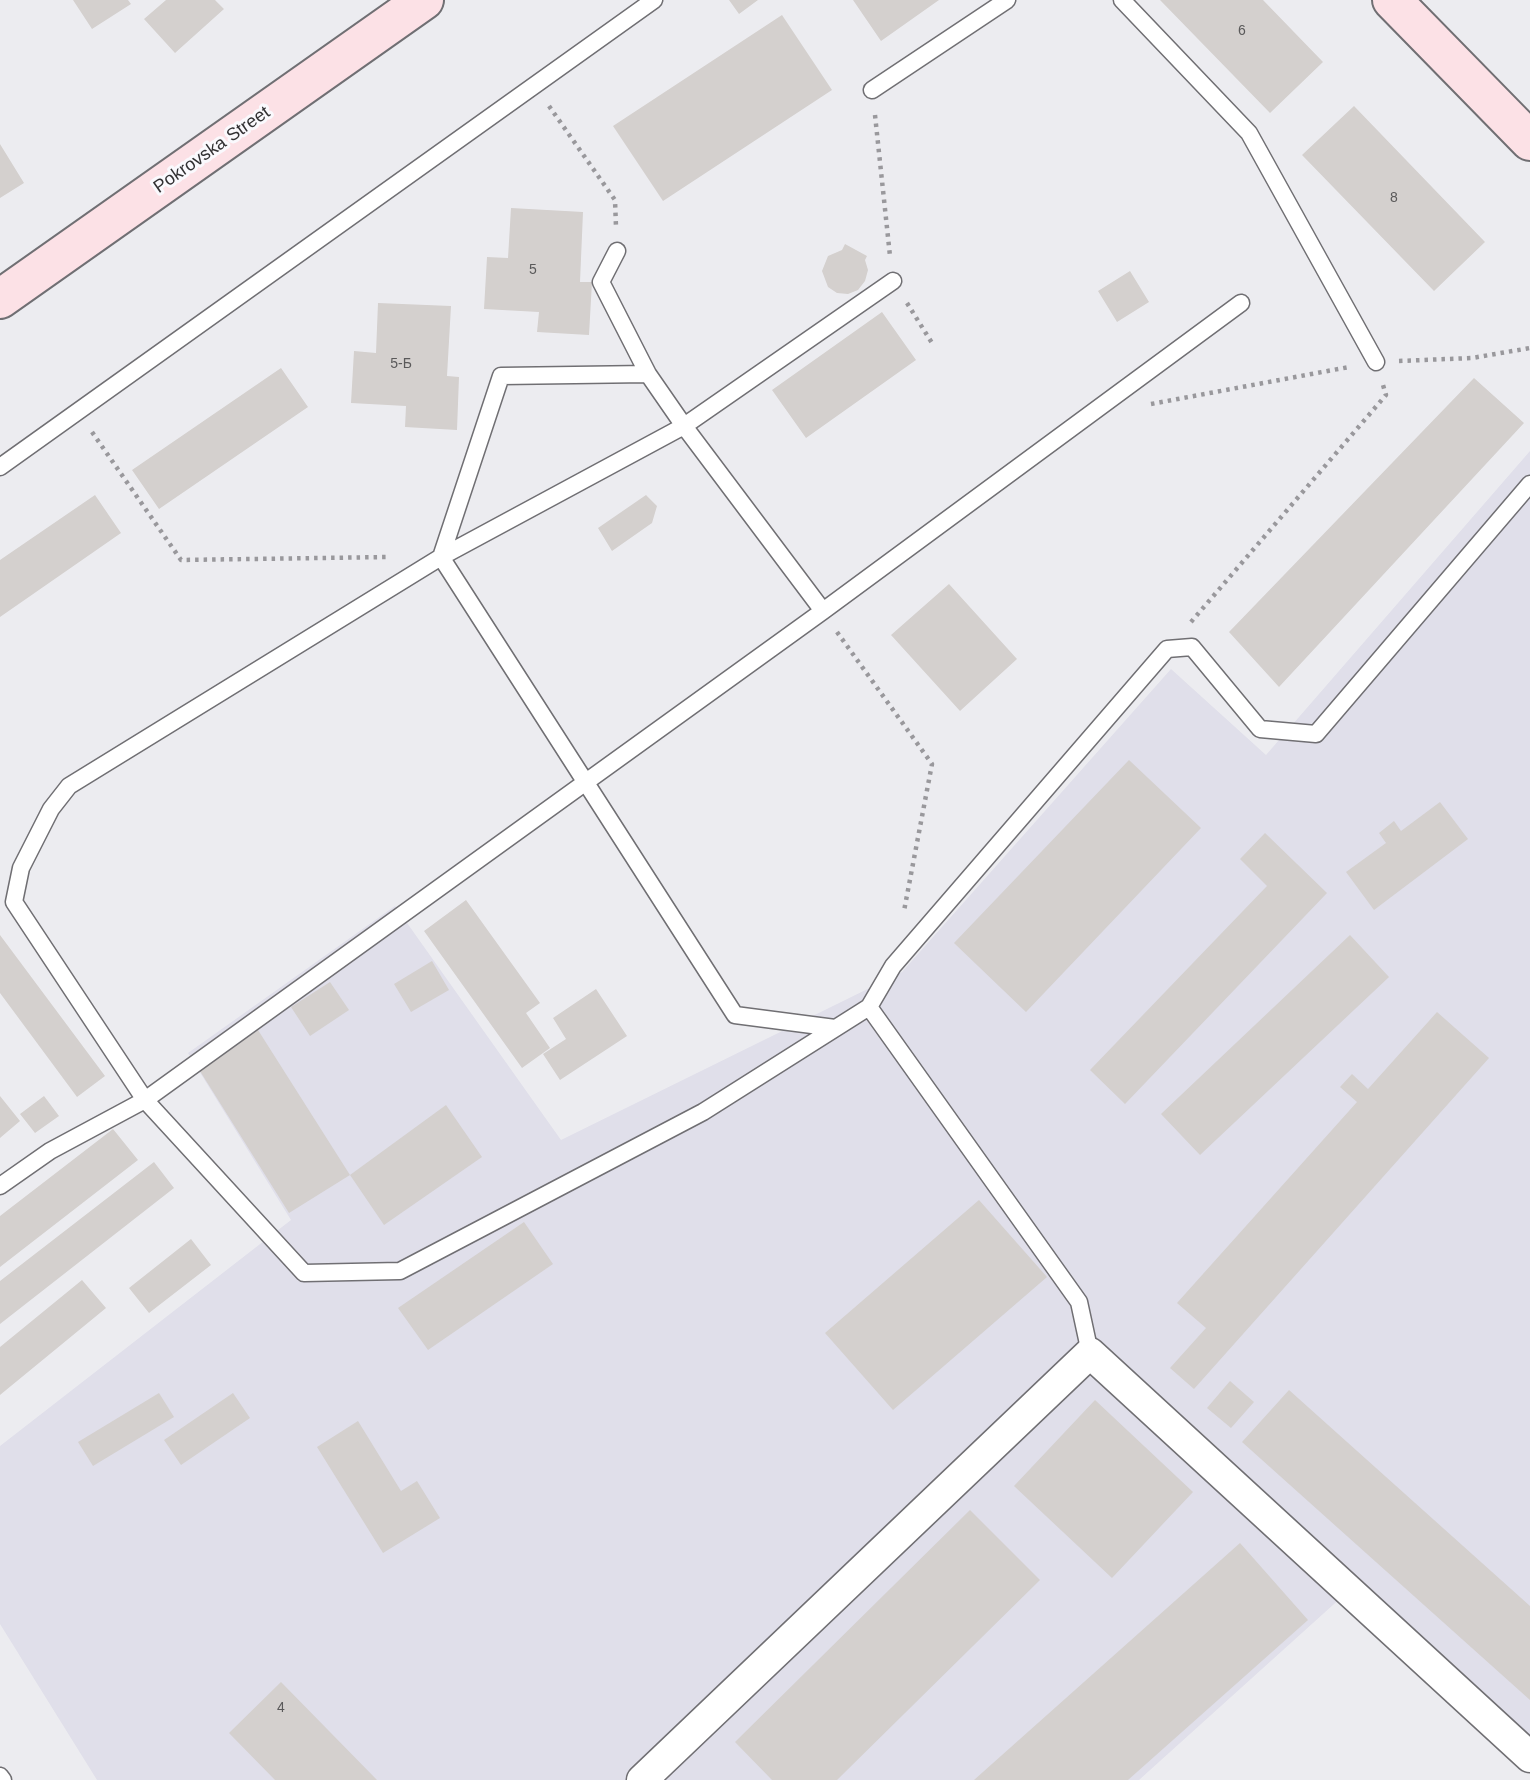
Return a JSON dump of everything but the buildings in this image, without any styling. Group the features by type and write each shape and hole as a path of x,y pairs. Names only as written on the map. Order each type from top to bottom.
{"street":[{"name":"Pokrovska Street","path":"0,299 424,0"},
{"path":"1392,0 1530,141"},
{"path":"642,1780 1090,1353 1530,1758"}],"lane":[{"path":"0,467 654,0"},
{"path":"872,90 1007,0"},
{"path":"1122,0 1249,133 1376,362"},
{"path":"617,251 601,282 648,374 822,611"},
{"path":"893,281 684,426 441,557 69,786 51,809 21,868 14,902 145,1100 304,1273 400,1271 702,1112 869,1007 893,966 1167,649 1192,647 1260,729 1316,734 1530,484"},
{"path":"0,1186 50,1151 145,1100 822,611 1241,303"},
{"path":"441,557 501,376 648,374"},
{"path":"441,557 736,1015 835,1028"},
{"path":"869,1007 1079,1302 1090,1353"}],"path":[{"path":"534,86 615,200 617,251"},
{"path":"872,90 893,281 932,344"},
{"path":"1086,416 1376,362 1472,358 1530,348"},
{"path":"1167,649 1386,395 1376,362"},
{"path":"77,412 181,560 441,557"},
{"path":"822,611 932,764 893,966"}],"shaded area":[{"path":"1530,451 1530,1744 1354,1586 1139,1780 97,1780 0,1624 0,1446 291,1220 188,1053 395,906 561,1140 902,972 1171,669 1266,755"}]}
